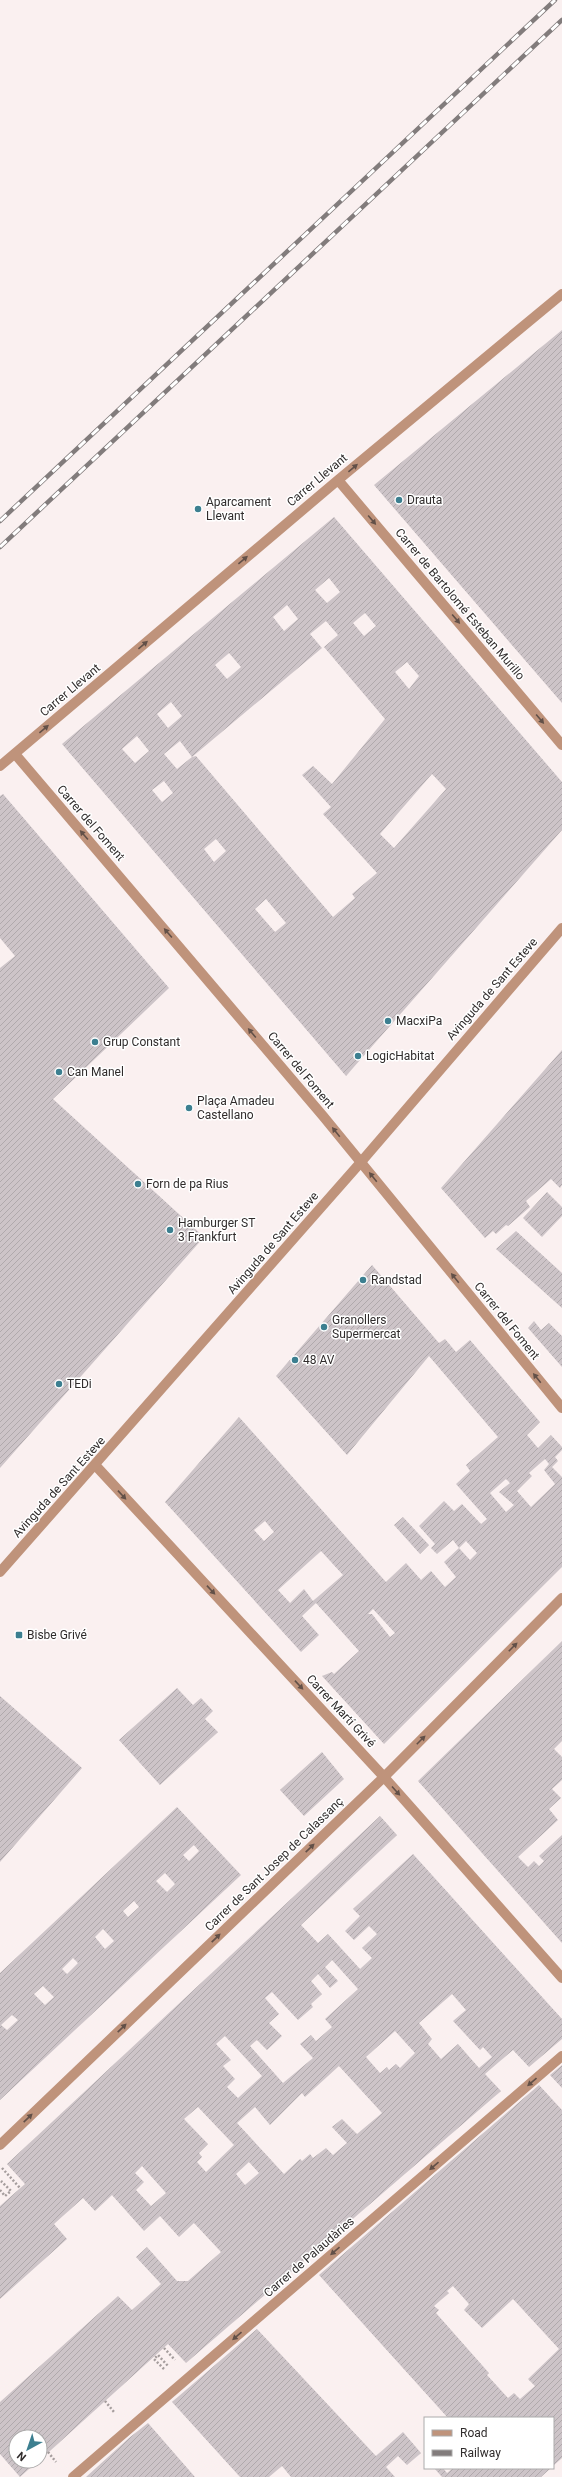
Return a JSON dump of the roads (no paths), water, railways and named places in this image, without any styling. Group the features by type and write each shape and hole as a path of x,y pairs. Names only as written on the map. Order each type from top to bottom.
{"street":[{"name":"Carrer Llevant","path":"0,766 338,480 562,294"},
{"name":"Carrer de Bartolomé Esteban Murillo","path":"338,480 562,745"},
{"name":"Carrer del Foment","path":"15,754 361,1162 562,1408"},
{"name":"Avinguda de Sant Esteve","path":"0,1572 96,1466 361,1162 562,928"},
{"name":"Carrer Martí Grivé","path":"96,1466 384,1777 562,1978"},
{"name":"Carrer de Sant Josep de Calassanç","path":"0,2144 384,1777 562,1598"},
{"name":"Carrer de Palaudàries","path":"73,2477 562,2056"}],"railway":[{"path":"0,521 555,0"},
{"path":"0,547 562,20"}],"place":[{"name":"Drauta","path":"399,500"},
{"name":"Aparcament Llevant","path":"198,509"},
{"name":"MacxiPa","path":"388,1021"},
{"name":"Grup Constant","path":"95,1042"},
{"name":"LogicHabitat","path":"358,1056"},
{"name":"Can Manel","path":"59,1072"},
{"name":"Plaça Amadeu Castellano","path":"189,1108"},
{"name":"Forn de pa Rius","path":"138,1184"},
{"name":"Hamburger ST 3 Frankfurt","path":"170,1230"},
{"name":"Randstad","path":"363,1280"},
{"name":"Granollers Supermercat","path":"324,1327"},
{"name":"48 AV","path":"295,1360"},
{"name":"TEDi","path":"59,1384"},
{"name":"Bisbe Grivé","path":"19,1635"}]}
